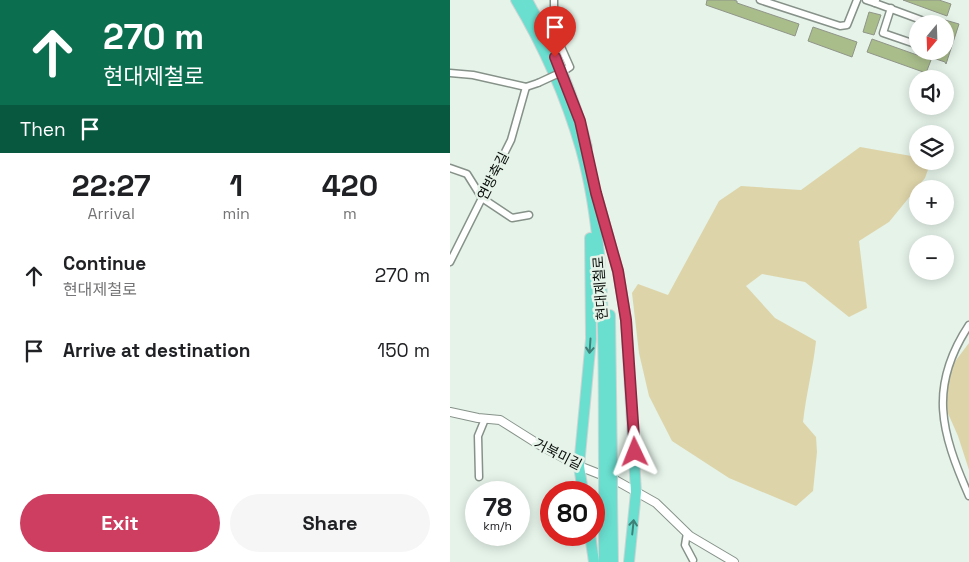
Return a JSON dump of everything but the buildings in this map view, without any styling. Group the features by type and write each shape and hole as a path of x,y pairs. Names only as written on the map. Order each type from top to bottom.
{"highway":[{"name":"현대제철로","path":"516,0 541,44 559,84 593,193"},
{"name":"현대제철로","path":"527,0 555,57 578,114 587,148 610,309 608,495 604,562"},
{"path":"582,481 579,466 591,338 593,193"},
{"path":"593,193 618,271 626,320 636,492 629,562"},
{"name":"현대제철로","path":"608,495 613,562"},
{"path":"592,546 594,562"}],"street":[{"path":"450,73 473,75 526,87 570,68 554,31 554,0"},
{"path":"760,0 840,26 847,25 851,19 857,0"},
{"path":"866,0 876,1 909,15"},
{"path":"891,8 883,33 909,41"},
{"name":"연방축길","path":"450,262 511,140 526,87"},
{"path":"450,168 467,174 482,198 512,218 529,215"},
{"path":"969,325 953,353 942,402 946,439 969,496"},
{"name":"거북미길","path":"450,412 500,420 538,444 579,466 656,503 687,533 734,562"},
{"path":"479,477 478,436 485,419"},
{"path":"687,533 685,545 693,560"}],"shaded area":[{"path":"860,147 909,156 909,170 928,170 923,180 909,180 909,198 889,222 859,241 867,308 849,317 805,282 762,274 746,286 775,318 816,341 803,422 816,437 817,452 813,491 796,506 729,478 672,441 649,396 639,353 632,293 638,284 668,295 719,201 741,186 801,190"},
{"path":"969,343 969,470 958,436 939,393 941,380"}],"route":[{"path":"555,57 580,121 596,193 618,271 626,320 635,452"}]}
